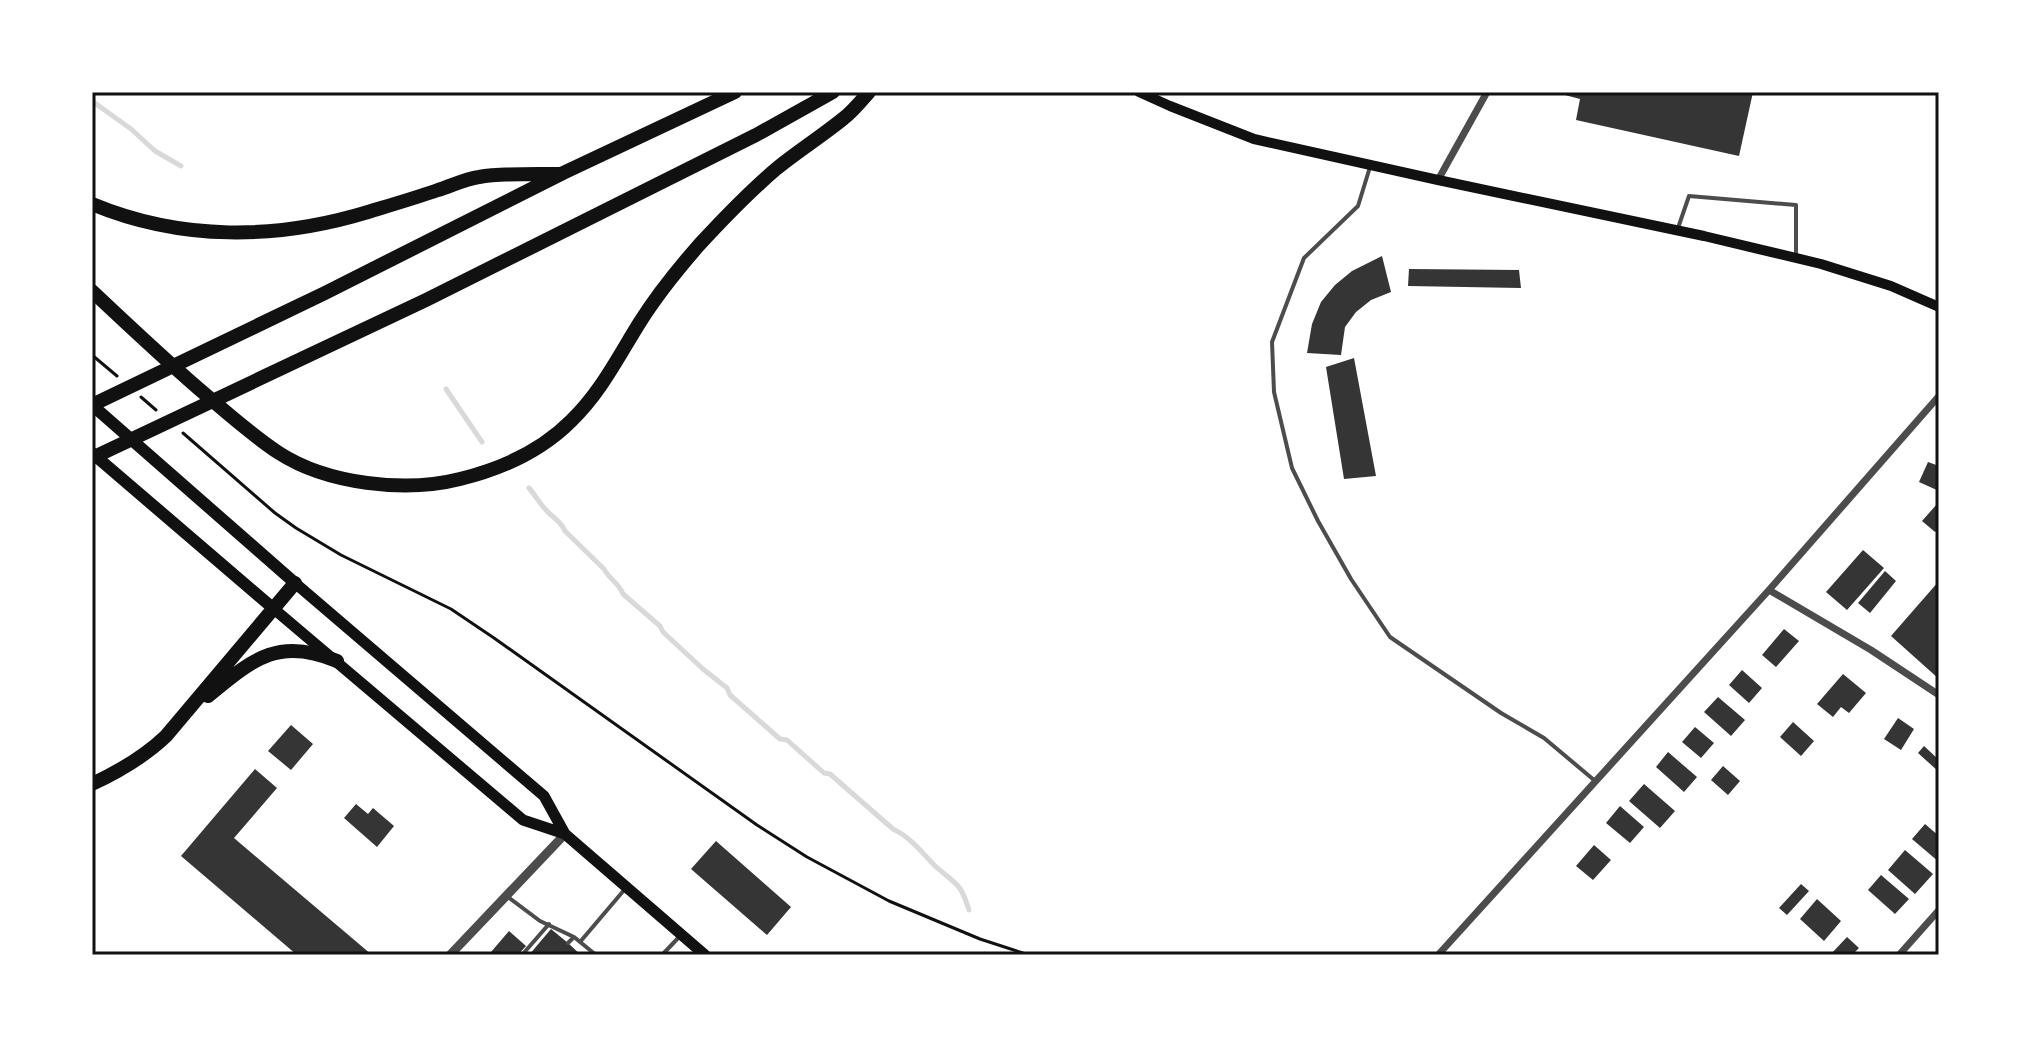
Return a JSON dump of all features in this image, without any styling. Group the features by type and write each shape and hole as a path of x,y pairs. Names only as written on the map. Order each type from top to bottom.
{"highway":[{"path":"92,784 142,757 166,736 295,583 92,405 325,293 563,173 735,92"},
{"path":"274,609 92,456 426,300 729,149 833,92"},
{"path":"92,291 247,430 302,465 369,484 395,486 422,486 473,476 515,460 553,437 570,422 604,382 647,312 698,246 767,177 845,117 869,92"},
{"path":"92,204 169,227 258,233 294,230 351,217 479,177 563,173"},
{"path":"180,719 242,669 266,655 304,651 337,661"}],"main road":[{"path":"1139,92 1254,139 1796,258 1891,286 1939,307"},
{"path":"295,583 544,796 565,834 705,955"},
{"path":"274,609 523,820 565,834"}],"street":[{"path":"1438,180 1487,92"},
{"path":"1438,955 1769,590 1939,396"},
{"path":"1769,590 1871,650 1939,695"},
{"path":"450,955 565,834"},
{"path":"1899,955 1939,910"}],"lane":[{"path":"1371,165 1358,206 1304,258 1272,342 1274,392 1292,468 1351,579 1390,637 1478,698 1544,738 1596,781"},
{"path":"1677,230 1689,196 1796,205 1796,258"},
{"path":"580,942 627,887"},
{"path":"506,896 540,921 574,937 596,955"},
{"path":"522,955 549,924"},
{"path":"662,955 681,934"},
{"path":"568,943 574,937"}],"path":[{"path":"92,355 125,383"},
{"path":"137,393 160,413"},
{"path":"183,433 296,528 341,555 451,609 807,857 889,901 980,939 1029,955"}],"building":[{"path":"1566,92 1753,92 1739,156 1576,120 1580,99 1565,95"},
{"path":"1382,256 1391,292 1371,300 1356,312 1345,327 1341,355 1307,353 1312,324 1321,302 1352,271"},
{"path":"1409,269 1519,270 1521,288 1408,286"},
{"path":"1354,358 1376,476 1344,479 1326,367"},
{"path":"1928,462 1939,466 1939,491 1919,482"},
{"path":"1937,504 1939,528 1935,532 1922,521"},
{"path":"1863,550 1884,568 1847,610 1826,592"},
{"path":"1885,571 1896,581 1870,613 1858,603"},
{"path":"1939,581 1939,679 1891,636"},
{"path":"1784,629 1799,641 1776,667 1762,655"},
{"path":"1742,670 1762,688 1749,703 1729,685"},
{"path":"1843,674 1866,693 1849,713 1841,707 1833,717 1817,704"},
{"path":"1718,697 1745,720 1731,736 1704,712"},
{"path":"1898,718 1914,729 1901,750 1884,739"},
{"path":"1793,722 1814,741 1801,756 1780,737"},
{"path":"291,725 313,744 291,770 268,751"},
{"path":"1695,727 1714,743 1701,758 1682,742"},
{"path":"1924,746 1939,760 1939,772 1918,753"},
{"path":"1668,752 1697,777 1684,792 1656,767"},
{"path":"1723,766 1740,781 1728,795 1711,780"},
{"path":"255,769 277,788 234,838 372,955 297,955 181,856"},
{"path":"1644,784 1675,811 1660,828 1629,801"},
{"path":"356,804 368,814 373,808 394,826 377,847 344,818"},
{"path":"1620,806 1644,827 1630,843 1606,823"},
{"path":"1925,824 1939,836 1939,862 1912,839"},
{"path":"716,841 791,907 767,935 691,869"},
{"path":"1594,845 1611,860 1593,880 1576,866"},
{"path":"1905,850 1933,874 1915,894 1888,870"},
{"path":"1881,875 1909,899 1895,914 1868,890"},
{"path":"1801,884 1809,891 1787,915 1779,908"},
{"path":"1817,899 1841,921 1824,941 1800,919"},
{"path":"551,929 568,943 581,955 529,955"},
{"path":"509,931 526,946 518,955 494,955 491,952"},
{"path":"1847,937 1859,948 1852,955 1830,955"}],"waterway":[{"path":"92,101 155,151 181,166"},
{"path":"446,389 482,442"},
{"path":"529,488 623,594 780,739 787,740 915,845 958,886 969,910"}]}
